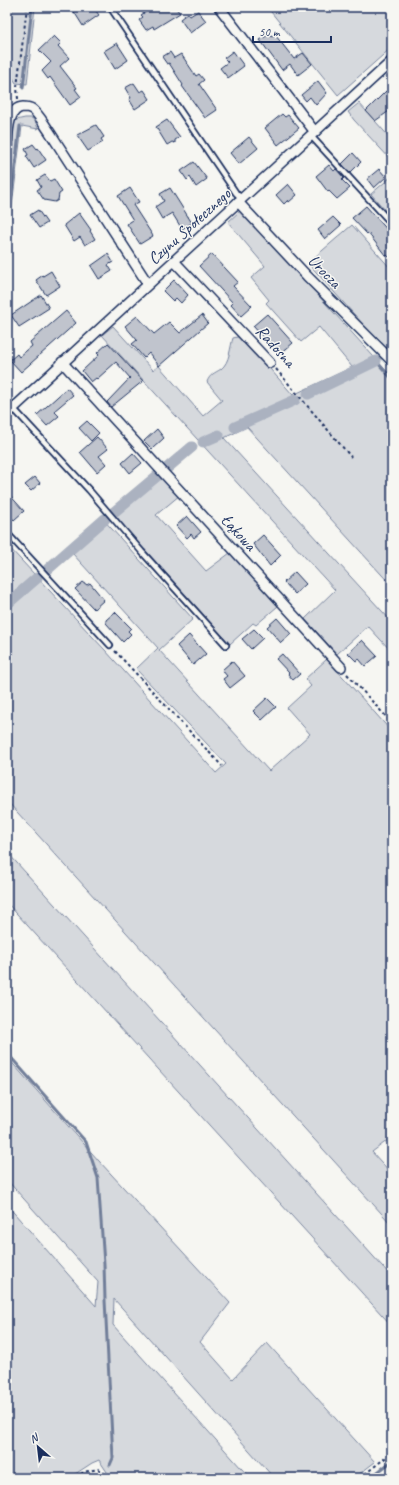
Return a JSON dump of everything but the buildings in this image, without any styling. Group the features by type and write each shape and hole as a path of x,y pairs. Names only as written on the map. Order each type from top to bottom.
{"street":[{"path":"219,7 313,134"},
{"name":"Czynu Społecznego","path":"10,411 392,61"},
{"path":"7,147 11,115 19,107 33,109 148,284"},
{"name":"Urocza","path":"240,200 307,276 392,360"},
{"name":"Radosna","path":"174,261 270,362"},
{"name":"Łąkowa","path":"62,362 341,667"}],"lane":[{"path":"110,7 240,200"},
{"path":"313,134 392,224"},
{"path":"10,411 89,490 142,552 226,645"},
{"path":"7,533 110,645"}],"path":[{"path":"19,107 17,87 27,7"},
{"name":"Radosna","path":"270,362 351,457"},
{"path":"110,645 222,766"},
{"path":"341,667 392,723"},
{"path":"360,1478 389,1455 392,1455"},
{"path":"76,1478 84,1472 98,1469 108,1478"}],"shaded area":[{"path":"7,7 35,7 27,84 16,83 7,69"},
{"path":"267,7 392,7 392,47 338,95"},
{"path":"359,103 392,140 392,161 348,112"},
{"path":"25,118 32,118 38,129 22,126 7,246 7,155 9,152 13,122"},
{"path":"392,176 392,218 371,194"},
{"path":"241,210 392,377 392,586 247,427 224,438 392,622 392,652 368,626 337,654 305,619 335,590 102,335 113,326 153,370 159,366 203,416 222,400 207,382 211,375 224,366 233,338 241,336 293,395 352,367 319,327 301,342 266,303 269,300 251,278 265,266 228,222"},
{"path":"352,225 392,270 392,348 387,351 308,263"},
{"path":"158,472 180,495 156,515 206,571 230,553 278,606 256,625 253,623 230,644 110,511"},
{"path":"102,518 193,619 159,650 269,771 310,734 287,708 311,686 305,679 327,659 392,732 392,1137 372,1152 392,1174 392,1225 7,801 7,596 10,593 7,589 7,545 105,650 216,773 226,764 136,669 158,648 72,553 49,573 44,567"},
{"path":"7,852 392,1277 392,1326 7,903"},
{"path":"7,1057 99,1161 230,1303 200,1342 233,1379 267,1343 375,1462 354,1478 274,1478 114,1299 113,1325 250,1478 111,1478 99,1460 69,1478 7,1478 7,1205 96,1306 98,1282 7,1180"}],"waterway":[{"path":"23,88 32,7"},
{"path":"7,233 20,126"},
{"path":"380,359 376,361 392,379"},
{"path":"308,394 376,361"},
{"path":"235,427 295,400"},
{"path":"203,442 219,435"},
{"path":"166,469 192,447"},
{"path":"114,512 157,476"},
{"path":"48,569 105,519"},
{"path":"7,604 37,578"},
{"path":"7,1053 86,1142 98,1178 104,1264 113,1458 110,1465"},
{"path":"370,1478 392,1461"},
{"path":"93,1478 98,1476 102,1478"}]}
